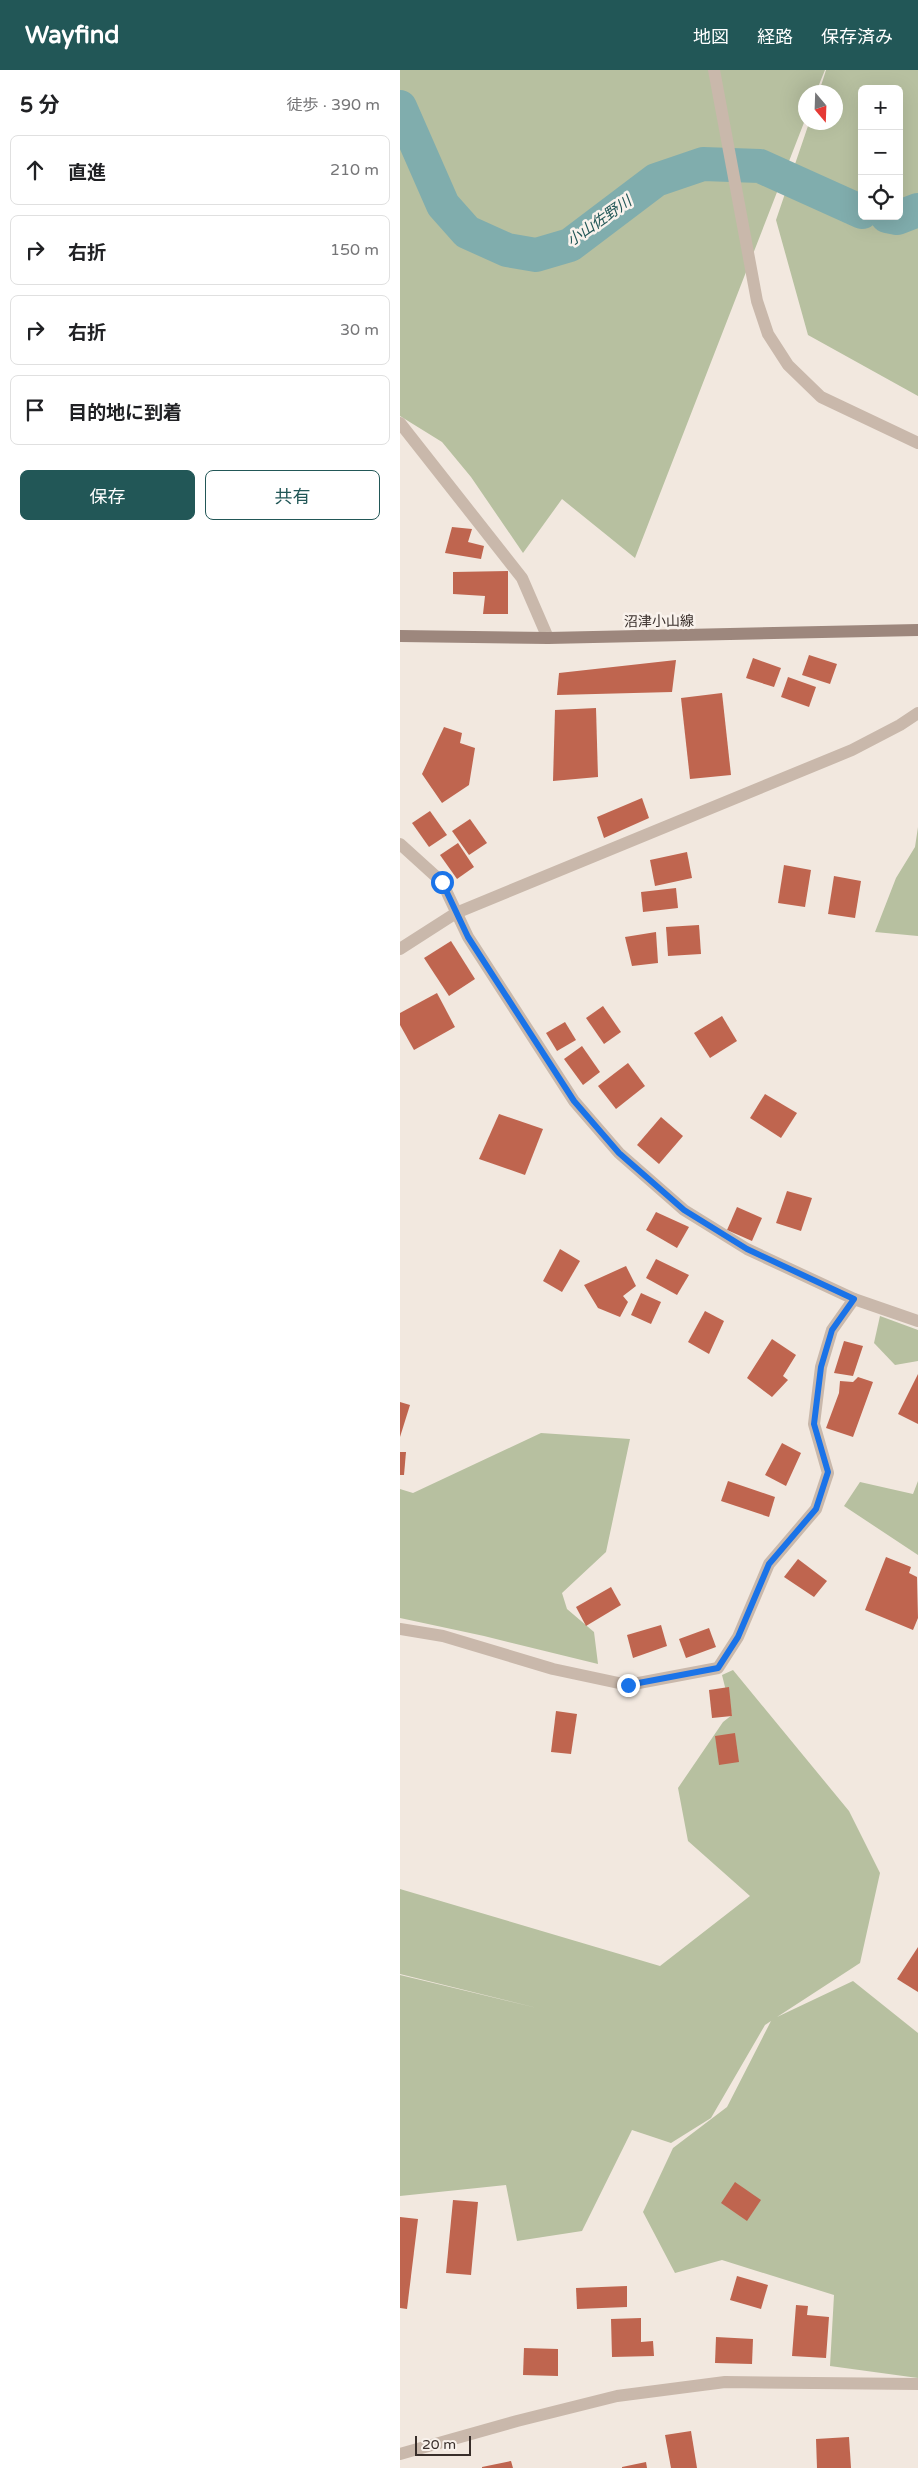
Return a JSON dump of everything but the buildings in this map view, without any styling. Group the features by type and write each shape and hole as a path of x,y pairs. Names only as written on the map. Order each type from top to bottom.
{"main road":[{"name":"沼津小山線","path":"400,636 548,638 918,630"}],"street":[{"path":"714,70 757,301 768,334 788,365 820,397 918,444"},
{"path":"400,423 522,578 548,638"},
{"path":"400,949 456,913 852,750 900,726 918,713"},
{"path":"400,844 442,882 468,937 574,1101 619,1153 692,1215 747,1249 854,1299 918,1321"},
{"path":"400,1629 443,1636 553,1669 628,1685 718,1668 738,1637 769,1564 816,1509 828,1472 814,1424 821,1367 832,1330 854,1299"},
{"path":"400,2454 517,2421 617,2396 646,2392 725,2382 918,2384"}],"green space":[{"path":"400,70 825,70 819,85 798,85 798,130 801,130 635,558 562,499 523,553 471,477 442,442 400,416"},
{"path":"826,70 918,70 918,396 808,335 776,220 807,130 843,130 843,85 821,85"},
{"path":"918,827 918,936 875,932 896,878 915,847"},
{"path":"880,1316 918,1330 918,1361 895,1365 874,1343"},
{"path":"541,1433 630,1439 606,1552 562,1593 567,1609 594,1632 598,1664 400,1618 400,1489 413,1493"},
{"path":"918,1481 918,1555 844,1506 860,1482 913,1494"},
{"path":"733,1670 849,1811 880,1873 860,1963 777,2017 853,1981 918,2033 918,2378 830,2366 834,2295 722,2260 675,2273 643,2212 673,2148 727,2107 771,2021 765,2025 711,2118 671,2143 632,2130 582,2231 517,2241 506,2185 400,2196 400,1975 537,2008 400,1974 400,1889 660,1966 750,1896 688,1841 678,1788 723,1722 732,1715 722,1675"}],"waterway":[{"name":"小山佐野川","path":"400,107 443,205 467,232 507,250 536,255 570,245 656,180 703,164 760,166 858,210"},
{"name":"小山佐野川","path":"903,216 918,210"}],"route":[{"path":"442,882 468,937 574,1101 619,1153 684,1210 747,1249 854,1299 832,1330 821,1367 814,1424 828,1472 816,1509 769,1564 745,1616 738,1637 718,1668 628,1685"}]}
